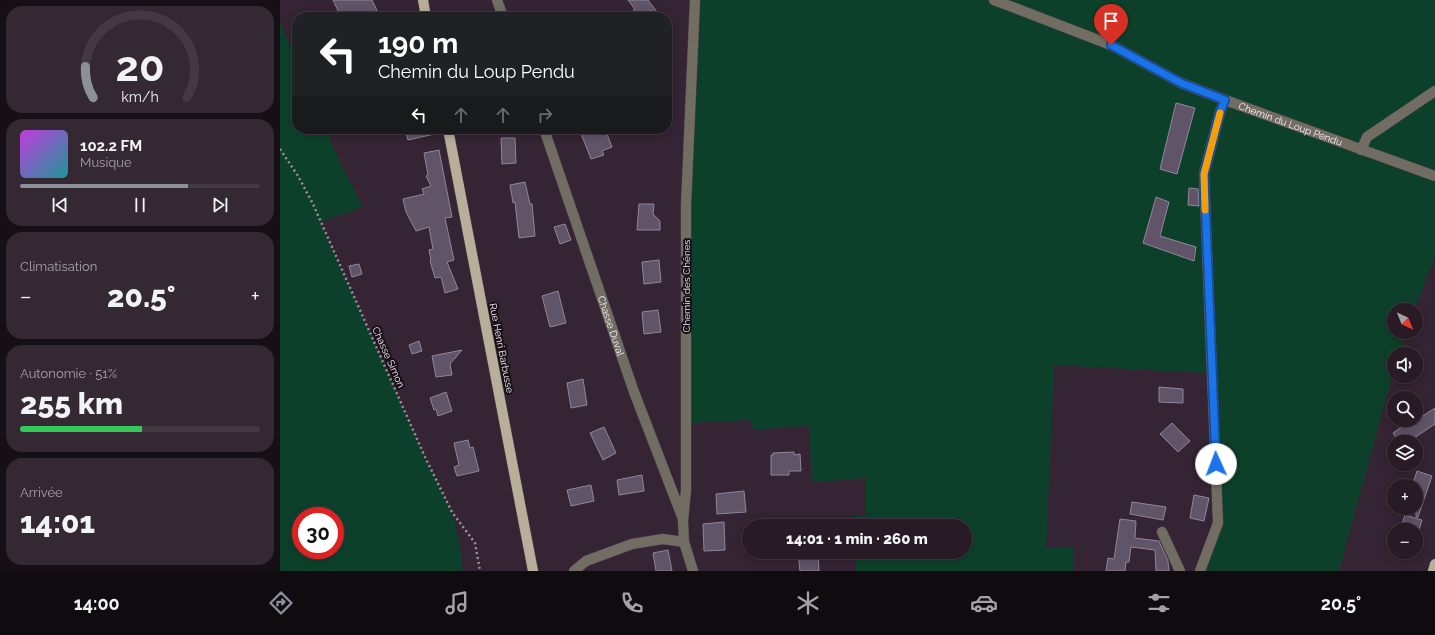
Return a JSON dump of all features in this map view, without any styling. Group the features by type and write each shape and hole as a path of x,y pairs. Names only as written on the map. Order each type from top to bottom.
{"main road":[{"path":"423,0 425,12"},
{"name":"Rue Henri Barbusse","path":"449,134 533,571"},
{"path":"1433,571 1435,564"}],"street":[{"path":"497,0 501,12"},
{"name":"Chemin des Chênes","path":"693,571 684,542 684,521 686,482 686,205 695,0"},
{"name":"Chemin du Loup Pendu","path":"994,0 1111,45 1181,83 1435,176"},
{"path":"1361,150 1367,137 1435,91"},
{"path":"1200,571 1218,523 1204,174 1220,112 1225,100"},
{"name":"Chasse Duval","path":"546,134 634,392 684,521"},
{"path":"1162,532 1180,571"},
{"path":"574,571 586,561 632,544 663,539 684,542"}],"path":[{"name":"Chasse Simon","path":"280,149 298,176 313,204 415,436 452,512 475,543 480,571"}],"green space":[{"path":"695,0 1435,0 1435,257 1417,303 1387,303 1387,339 1403,339 1401,347 1387,347 1387,383 1390,383 1339,571 1200,571 1218,523 1213,376 1203,373 1054,365 1046,548 1074,548 1074,571 856,571 856,559 972,559 972,519 852,519 852,516 866,516 866,478 812,482 809,426 753,430 752,423 748,420 687,423 686,205"},
{"path":"280,22 292,50 292,134 328,134 339,160 363,207 320,222 425,457 452,512 459,542 463,571 280,571"}],"building":[{"path":"333,0 372,0 378,12 339,12"},
{"path":"628,0 648,0 657,12 634,12 634,8"},
{"path":"1176,103 1195,108 1177,174 1160,169"},
{"path":"406,134 435,134 408,140"},
{"path":"581,134 607,134 612,147 602,151 604,155 591,159"},
{"path":"501,138 515,138 516,163 502,164"},
{"path":"439,150 452,217 445,218 454,260 447,262 458,289 445,293 441,277 435,278 430,261 429,250 433,249 429,227 416,231 406,212 403,199 424,194 422,189 431,186 426,176 428,175 424,153"},
{"path":"525,182 530,204 532,204 535,236 519,238 515,202 513,203 510,185"},
{"path":"1189,188 1198,189 1199,206 1188,205"},
{"path":"1156,197 1169,202 1160,236 1196,247 1194,261 1143,243"},
{"path":"639,204 654,204 653,214 660,221 660,230 637,230"},
{"path":"565,224 571,240 560,244 554,227"},
{"path":"659,260 661,282 644,284 642,262"},
{"path":"359,264 362,274 352,277 349,266"},
{"path":"558,291 566,323 550,327 542,296"},
{"path":"658,310 661,332 644,334 642,312"},
{"path":"419,341 422,351 412,354 409,345"},
{"path":"462,350 450,364 452,375 436,377 432,356"},
{"path":"583,379 587,405 571,408 567,383"},
{"path":"1159,387 1183,389 1183,403 1159,402"},
{"path":"446,392 452,411 438,416 436,409 434,410 430,398"},
{"path":"1435,408 1435,424 1418,435 1394,435 1393,433 1401,427 1423,427 1423,416"},
{"path":"1172,423 1190,441 1178,452 1160,434"},
{"path":"604,427 616,453 603,460 590,433"},
{"path":"468,440 470,448 473,447 479,471 457,476 454,467 459,465 454,443"},
{"path":"794,452 794,455 800,454 801,471 789,471 789,475 771,475 771,455 773,455 773,453"},
{"path":"1417,471 1432,476 1423,502 1423,479 1414,479"},
{"path":"642,475 644,491 619,495 617,480"},
{"path":"591,485 594,501 571,506 567,490"},
{"path":"744,491 746,512 717,514 716,494"},
{"path":"1194,495 1209,498 1204,521 1190,518"},
{"path":"1132,502 1166,507 1163,520 1130,514"},
{"path":"1405,515 1422,520 1421,523 1402,523"},
{"path":"1120,519 1136,521 1135,538 1159,541 1168,561 1169,571 1156,571 1155,550 1131,547 1129,562 1126,562 1125,571 1106,571 1108,558 1114,559"},
{"path":"724,522 725,550 704,551 703,524"},
{"path":"668,550 672,571 656,571 653,553"},
{"path":"799,559 818,559 819,571 800,571"}],"slow traffic":[{"path":"1205,210 1204,174 1220,113"}],"route":[{"path":"1111,45 1181,83 1225,100 1220,112 1204,174 1216,464"}]}
